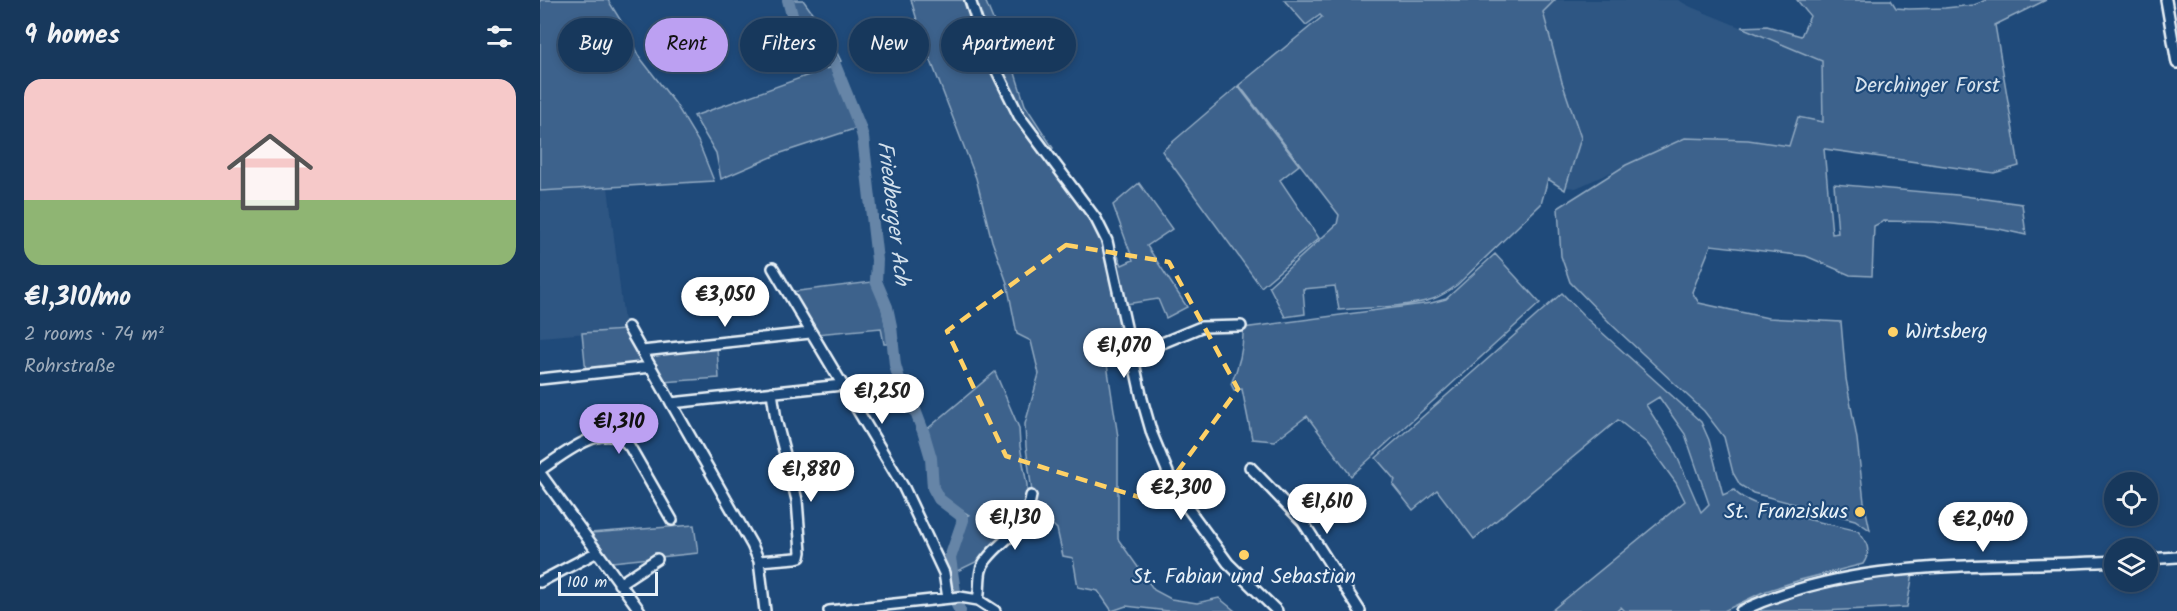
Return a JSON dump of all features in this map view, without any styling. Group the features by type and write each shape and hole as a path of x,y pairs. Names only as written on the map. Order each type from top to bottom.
{"street":[{"path":"970,0 986,49 1019,116 1096,219 1107,241 1142,399 1152,434 1176,492 1228,563 1277,611"},
{"path":"2166,0 2177,63"},
{"path":"773,268 897,475 945,573 953,598"},
{"path":"1133,355 1201,327 1241,326"},
{"path":"628,327 752,545 759,561 765,611"},
{"path":"642,351 810,333"},
{"path":"540,379 651,367"},
{"path":"671,403 842,385"},
{"path":"759,561 796,558 801,552 797,500 779,434 772,393"},
{"path":"640,611 619,585 540,472 590,439 605,436 621,438 630,447 672,520"},
{"path":"1250,467 1303,522 1360,611"},
{"path":"978,600 981,589 981,570 985,560 1017,532 1029,509 1031,496"},
{"path":"540,582 597,552"},
{"path":"2158,558 2177,557"},
{"path":"619,585 657,559"},
{"path":"1741,611 1798,588 1877,572 2104,561"},
{"path":"829,611 953,598 978,600 995,611"}],"highlighted area":[{"path":"1066,245 1169,262 1238,389 1155,502 1006,456 947,331"}],"shaded area":[{"path":"1555,0 1678,0 1822,61 1823,122 1789,146 1748,140 1685,139 1576,188 1567,187 1581,138 1562,82 1543,12"},
{"path":"608,187 625,330 540,337 540,191"}],"green space":[{"path":"540,0 608,0 619,18 558,18 558,72 633,72 633,44 645,64 645,72 651,72 675,103 698,141 714,181 540,191"},
{"path":"792,0 803,0 816,18 796,18"},
{"path":"911,0 985,0 992,18 941,18 941,72 1015,72 1025,105 1053,148 1046,159 1091,220 1106,229 1122,265 1133,260 1113,205 1139,183 1172,229 1147,246 1187,307 1166,318 1158,299 1126,304 1118,313 1120,328 1102,331 1118,437 1118,539 1154,590 1171,599 1197,603 1219,598 1235,611 1168,611 1126,606 1112,611 1098,591 1078,587 1073,558 1063,556 1057,529 1034,507 1025,424 1039,374 1031,341 1017,334 1007,283 992,241 976,178 929,56 929,18 916,18"},
{"path":"1284,0 1555,0 1543,12 1562,82 1581,138 1565,190 1548,179 1541,204 1457,285 1433,299 1387,307 1339,310 1335,286 1303,289 1305,314 1285,317 1269,286 1337,224 1339,215 1239,85 1322,17 1320,15 1306,25"},
{"name":"Derchinger Forst","path":"1797,0 1891,0 1896,8 1909,9 1974,5 1987,0 2046,0 1995,25 2019,166 1994,173 1824,149 1832,234 1838,233 1834,184 1957,195 2022,204 2026,235 1999,229 1934,222 1884,221 1874,226 1872,276 1850,275 1806,256 1711,245 1692,292 1699,303 1768,318 1841,322 1846,379 1870,530 1855,520 1753,493 1740,485 1733,473 1724,437 1704,411 1613,326 1570,282 1561,256 1558,208 1626,165 1685,138 1748,140 1789,146 1798,117 1823,122 1822,61 1741,27 1767,26 1801,36 1810,16"},
{"path":"817,72 833,72 857,128 781,153 721,179 716,153 694,116"},
{"path":"1238,86 1299,165 1280,180 1319,238 1261,287 1162,151"},
{"path":"1495,254 1540,303 1351,476 1307,416 1274,441 1252,439 1242,389 1234,390 1231,384 1243,343 1243,328 1431,303 1446,299"},
{"path":"872,282 882,307 889,344 884,344 881,328 816,334 790,292"},
{"path":"1562,293 1587,319 1701,422 1709,440 1723,495 1734,490 1742,497 1772,509 1858,531 1868,551 1863,564 1763,592 1724,611 1625,611 1621,607 1617,611 1551,611 1685,501 1676,483 1647,443 1618,420 1474,539 1437,490 1413,510 1393,485 1395,480 1376,458","holes":["1659,397 1685,434 1709,504 1701,512 1673,447 1646,405"]},
{"path":"625,330 641,362 639,365 586,372 582,333"},
{"path":"717,348 719,378 662,382 650,361 651,357 659,354"},
{"path":"995,372 1019,428 1027,485 1027,508 1013,530 984,558 949,575 947,557 958,524 957,518 969,515 940,497 934,484 932,460 925,431"},
{"path":"694,525 698,553 612,562 591,533"},
{"path":"1913,573 1907,607 1761,611 1760,606 1854,579"}],"waterway":[{"name":"Friedberger Ach","path":"788,0 793,19 816,32 835,65 863,137 877,260 876,281 887,307 895,365 923,431 931,458 933,488 939,499 963,520 950,558 957,605 960,611"}],"place":[{"name":"Wirtsberg","path":"1893,332"},
{"name":"St. Franziskus","path":"1860,512"},
{"name":"St. Fabian und Sebastian","path":"1244,555"}]}
